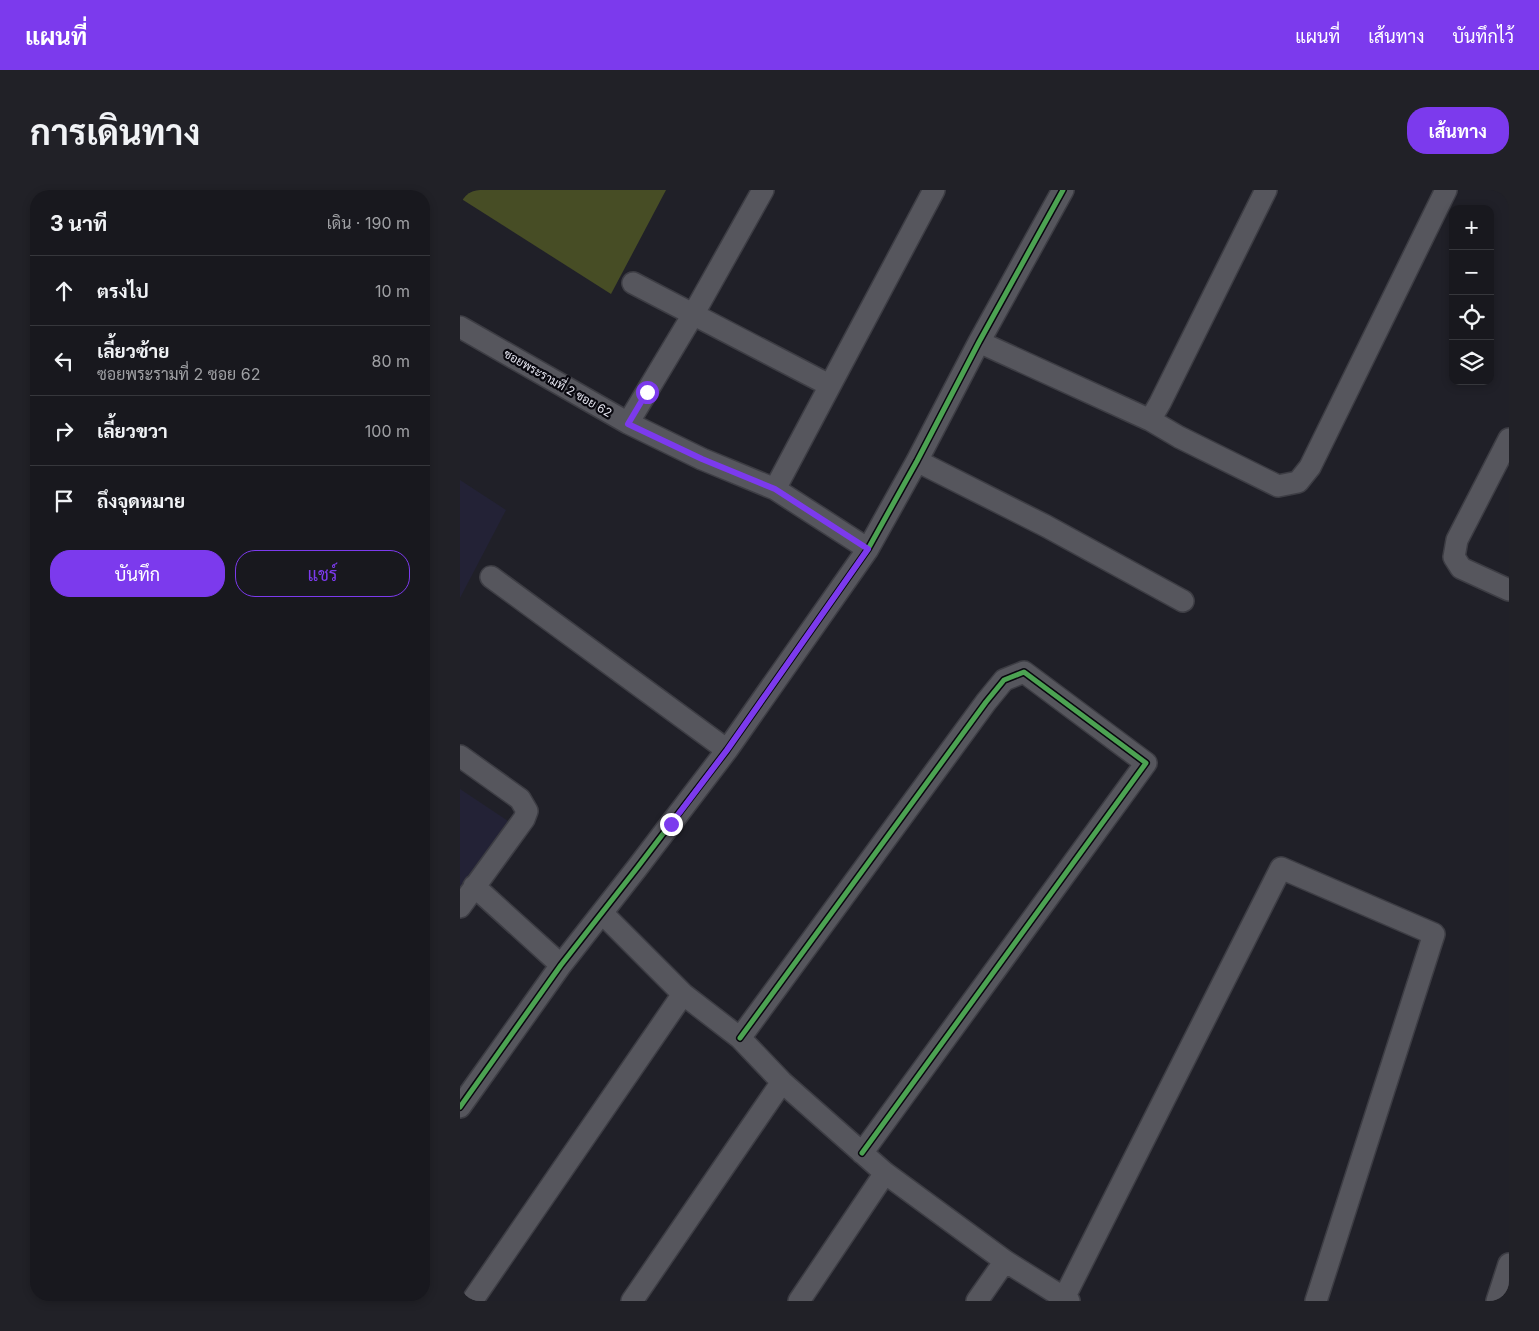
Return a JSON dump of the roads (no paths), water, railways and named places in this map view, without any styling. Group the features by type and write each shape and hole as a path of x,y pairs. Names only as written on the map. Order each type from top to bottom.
{"street":[{"path":"628,424 694,314 762,190"},
{"path":"775,489 934,190"},
{"path":"460,1108 561,965 727,750 868,549 1063,190"},
{"path":"1150,420 1266,190"},
{"path":"979,342 1150,420 1179,437 1278,486 1298,482 1310,467 1446,190"},
{"path":"633,283 829,385"},
{"name":"ซอยพระรามที่ 2 ซอย 62","path":"460,327 628,424 702,459 775,489 868,549"},
{"path":"1509,439 1457,540 1454,557 1461,568 1509,590"},
{"path":"917,461 1046,526 1183,601"},
{"path":"491,577 727,750"},
{"path":"740,1038 1004,680 1024,672 1146,763 862,1153"},
{"path":"460,756 520,799 527,812 524,819 460,907"},
{"path":"602,913 683,994 740,1038 782,1082 885,1173 1005,1261 1067,1300 1280,868 1434,934 1316,1301"},
{"path":"474,886 561,965"},
{"path":"472,1301 683,994"},
{"path":"632,1301 782,1082"},
{"path":"799,1301 885,1173"},
{"path":"977,1301 1005,1261"},
{"path":"1497,1301 1509,1264"}]}
